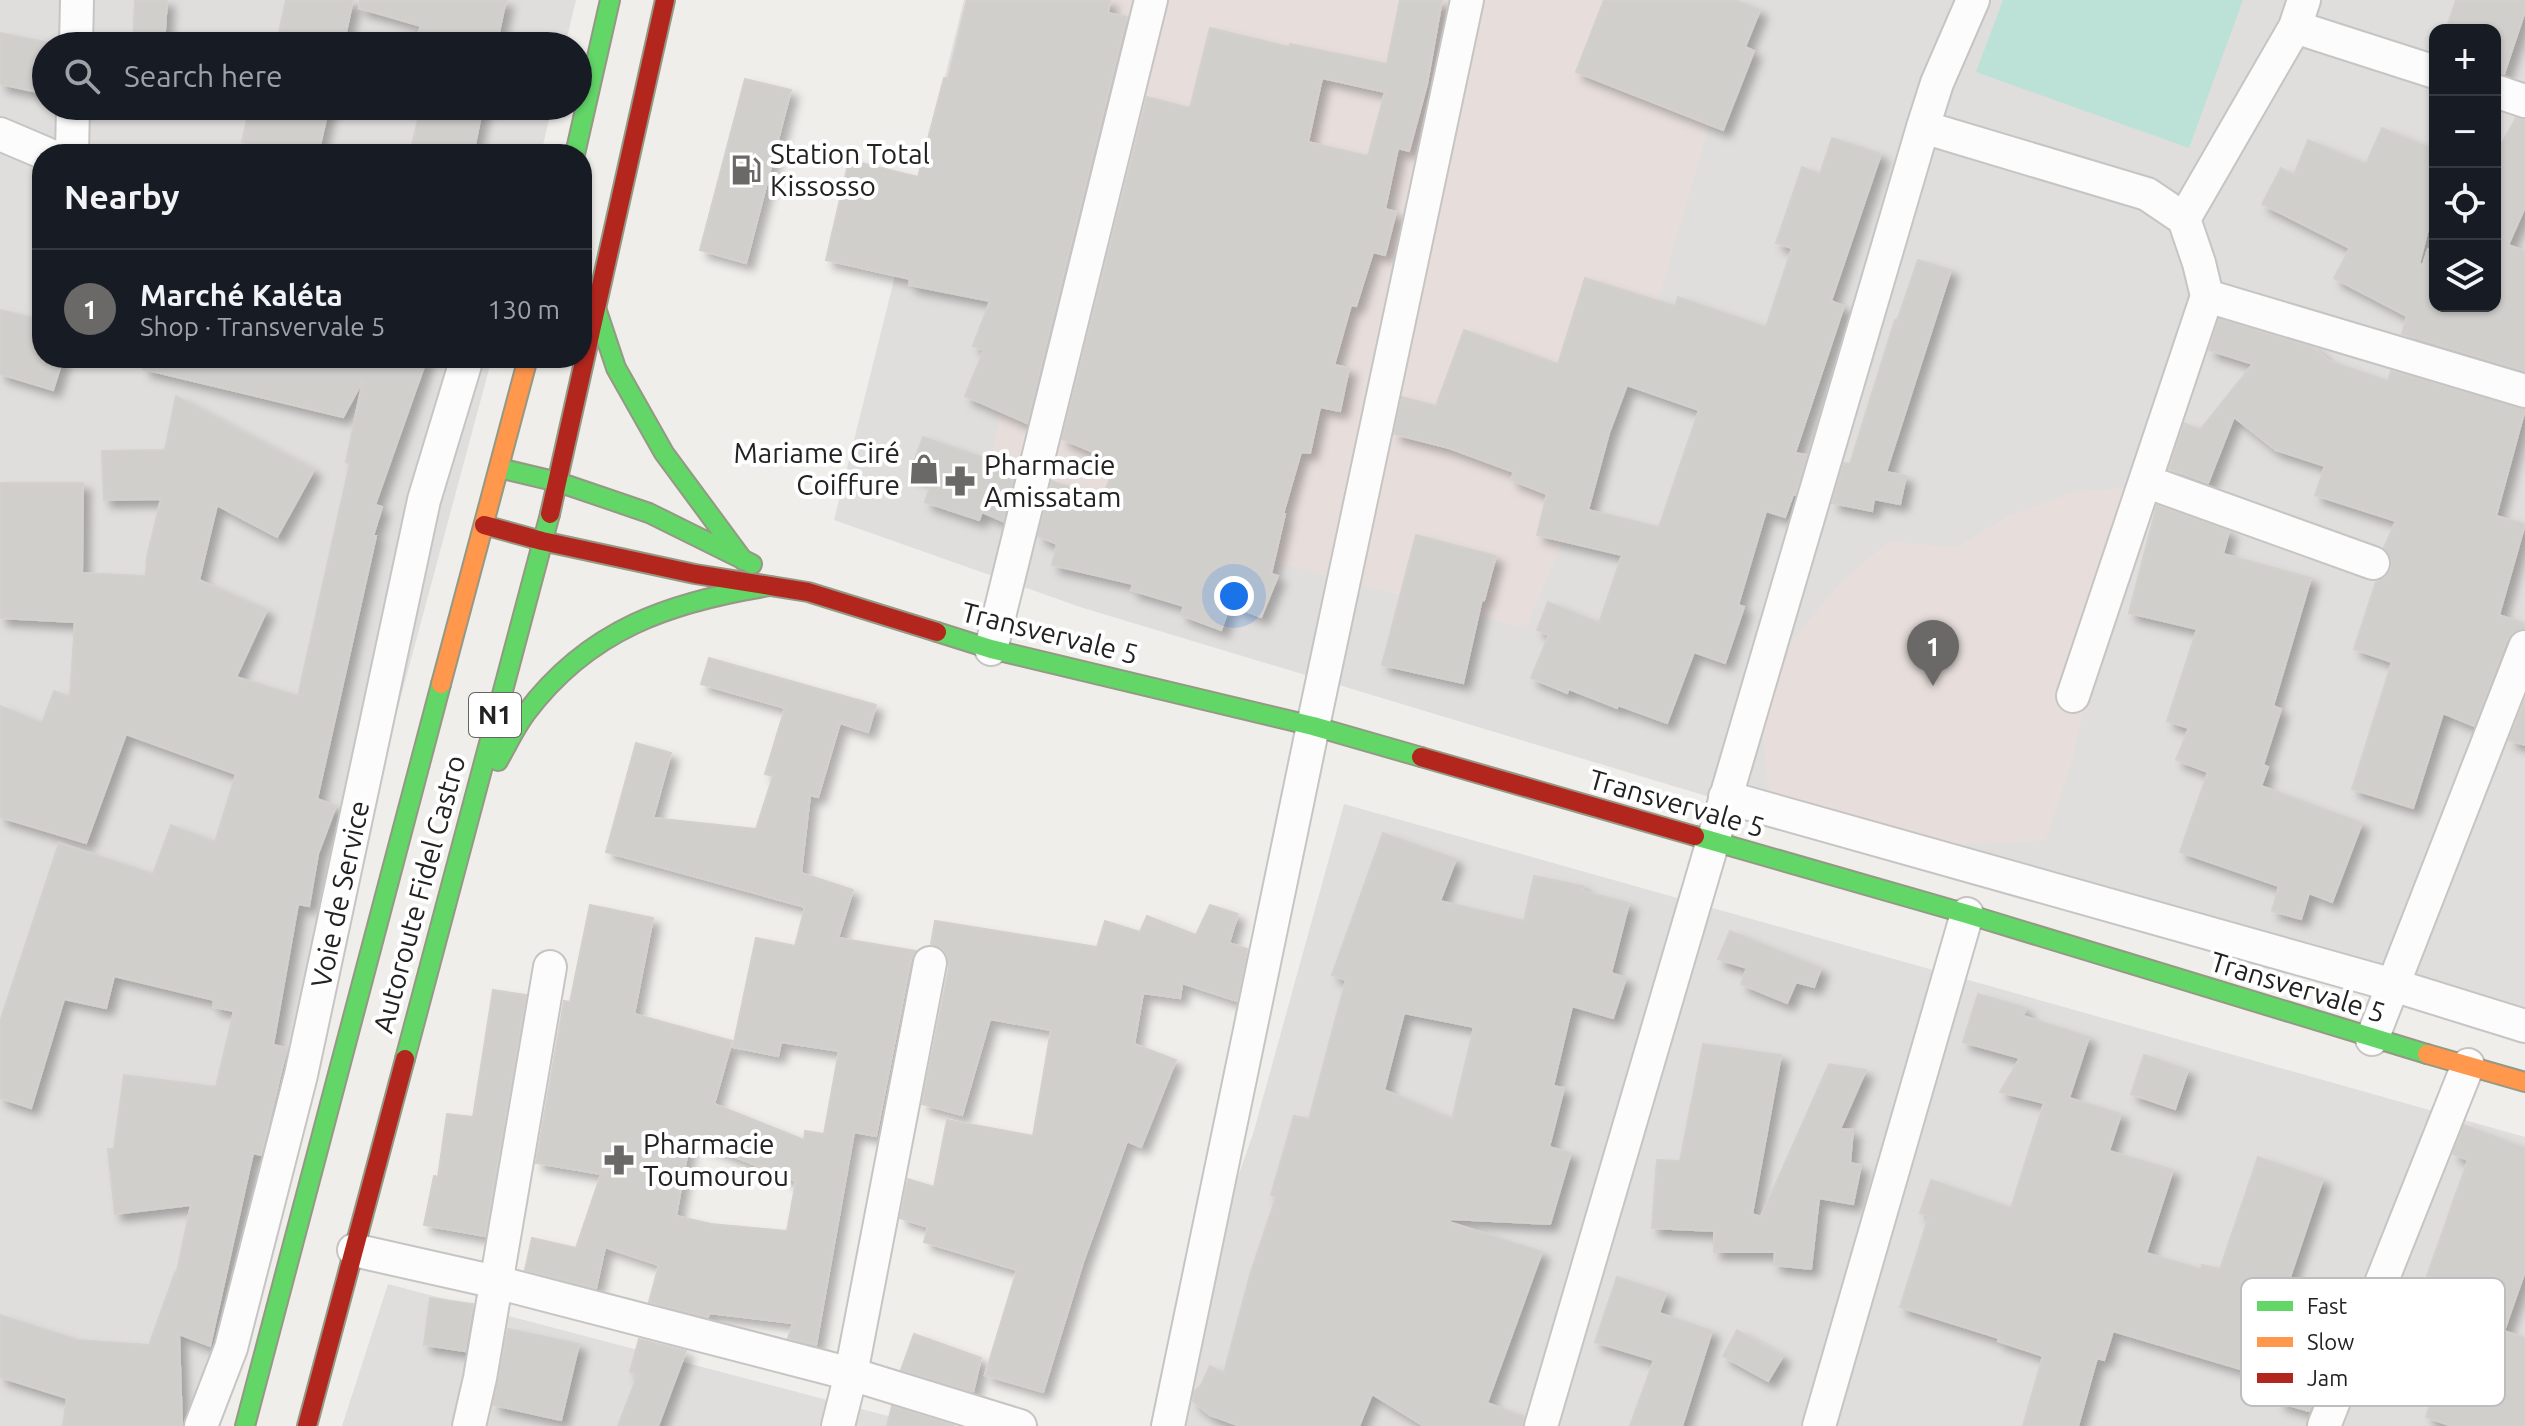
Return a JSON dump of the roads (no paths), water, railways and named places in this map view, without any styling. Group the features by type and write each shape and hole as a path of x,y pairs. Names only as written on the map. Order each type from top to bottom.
{"main road":[{"path":"592,79 610,0"},
{"name":"Autoroute Fidel Castro","path":"592,321 665,0"},
{"path":"577,144 583,120"},
{"path":"595,307 616,368 664,453 743,560"},
{"name":"Autoroute Fidel Castro","path":"245,1426 525,368"},
{"name":"Autoroute Fidel Castro","path":"307,1426 558,482 582,368"},
{"name":"Transvervale 5","path":"499,468 558,482 649,513 808,592"},
{"name":"Transvervale 5","path":"484,525 542,541 695,574 808,592 991,649 1313,726 1967,914 2372,1039 2525,1082"},
{"path":"471,808 529,708 578,658 625,625 663,610 714,594 770,586"}],"street":[{"path":"76,32 77,0"},
{"path":"991,649 1151,0"},
{"path":"1168,1426 1467,0"},
{"path":"1541,1426 1923,127 1937,83 1973,0"},
{"path":"2184,219 2300,13 2429,69"},
{"path":"2501,93 2525,101"},
{"path":"72,144 73,120"},
{"path":"1923,127 2147,194 2184,219 2199,263 2207,296 2073,696"},
{"path":"0,134 32,148"},
{"path":"2207,296 2525,391"},
{"name":"Voie de Service","path":"201,1426 231,1348 301,1075 424,500 464,368"},
{"path":"2145,481 2373,563"},
{"path":"2372,1039 2525,647"},
{"path":"1725,797 2393,985 2525,1026"},
{"path":"1819,1426 1967,914"},
{"path":"838,1426 851,1374 930,963"},
{"path":"469,1426 550,967"},
{"path":"2383,1278 2468,1065"},
{"path":"354,1250 496,1282 851,1374 1020,1426"},
{"path":"2324,1426 2332,1406"}],"place":[{"name":"Station Total Kissosso","path":"746,170"},
{"name":"Mariame Ciré Coiffure","path":"924,469"},
{"name":"Pharmacie Amissatam","path":"960,481"},
{"name":"Marché Kaléta","path":"1933,686"},
{"name":"Pharmacie Toumourou","path":"619,1160"}]}
